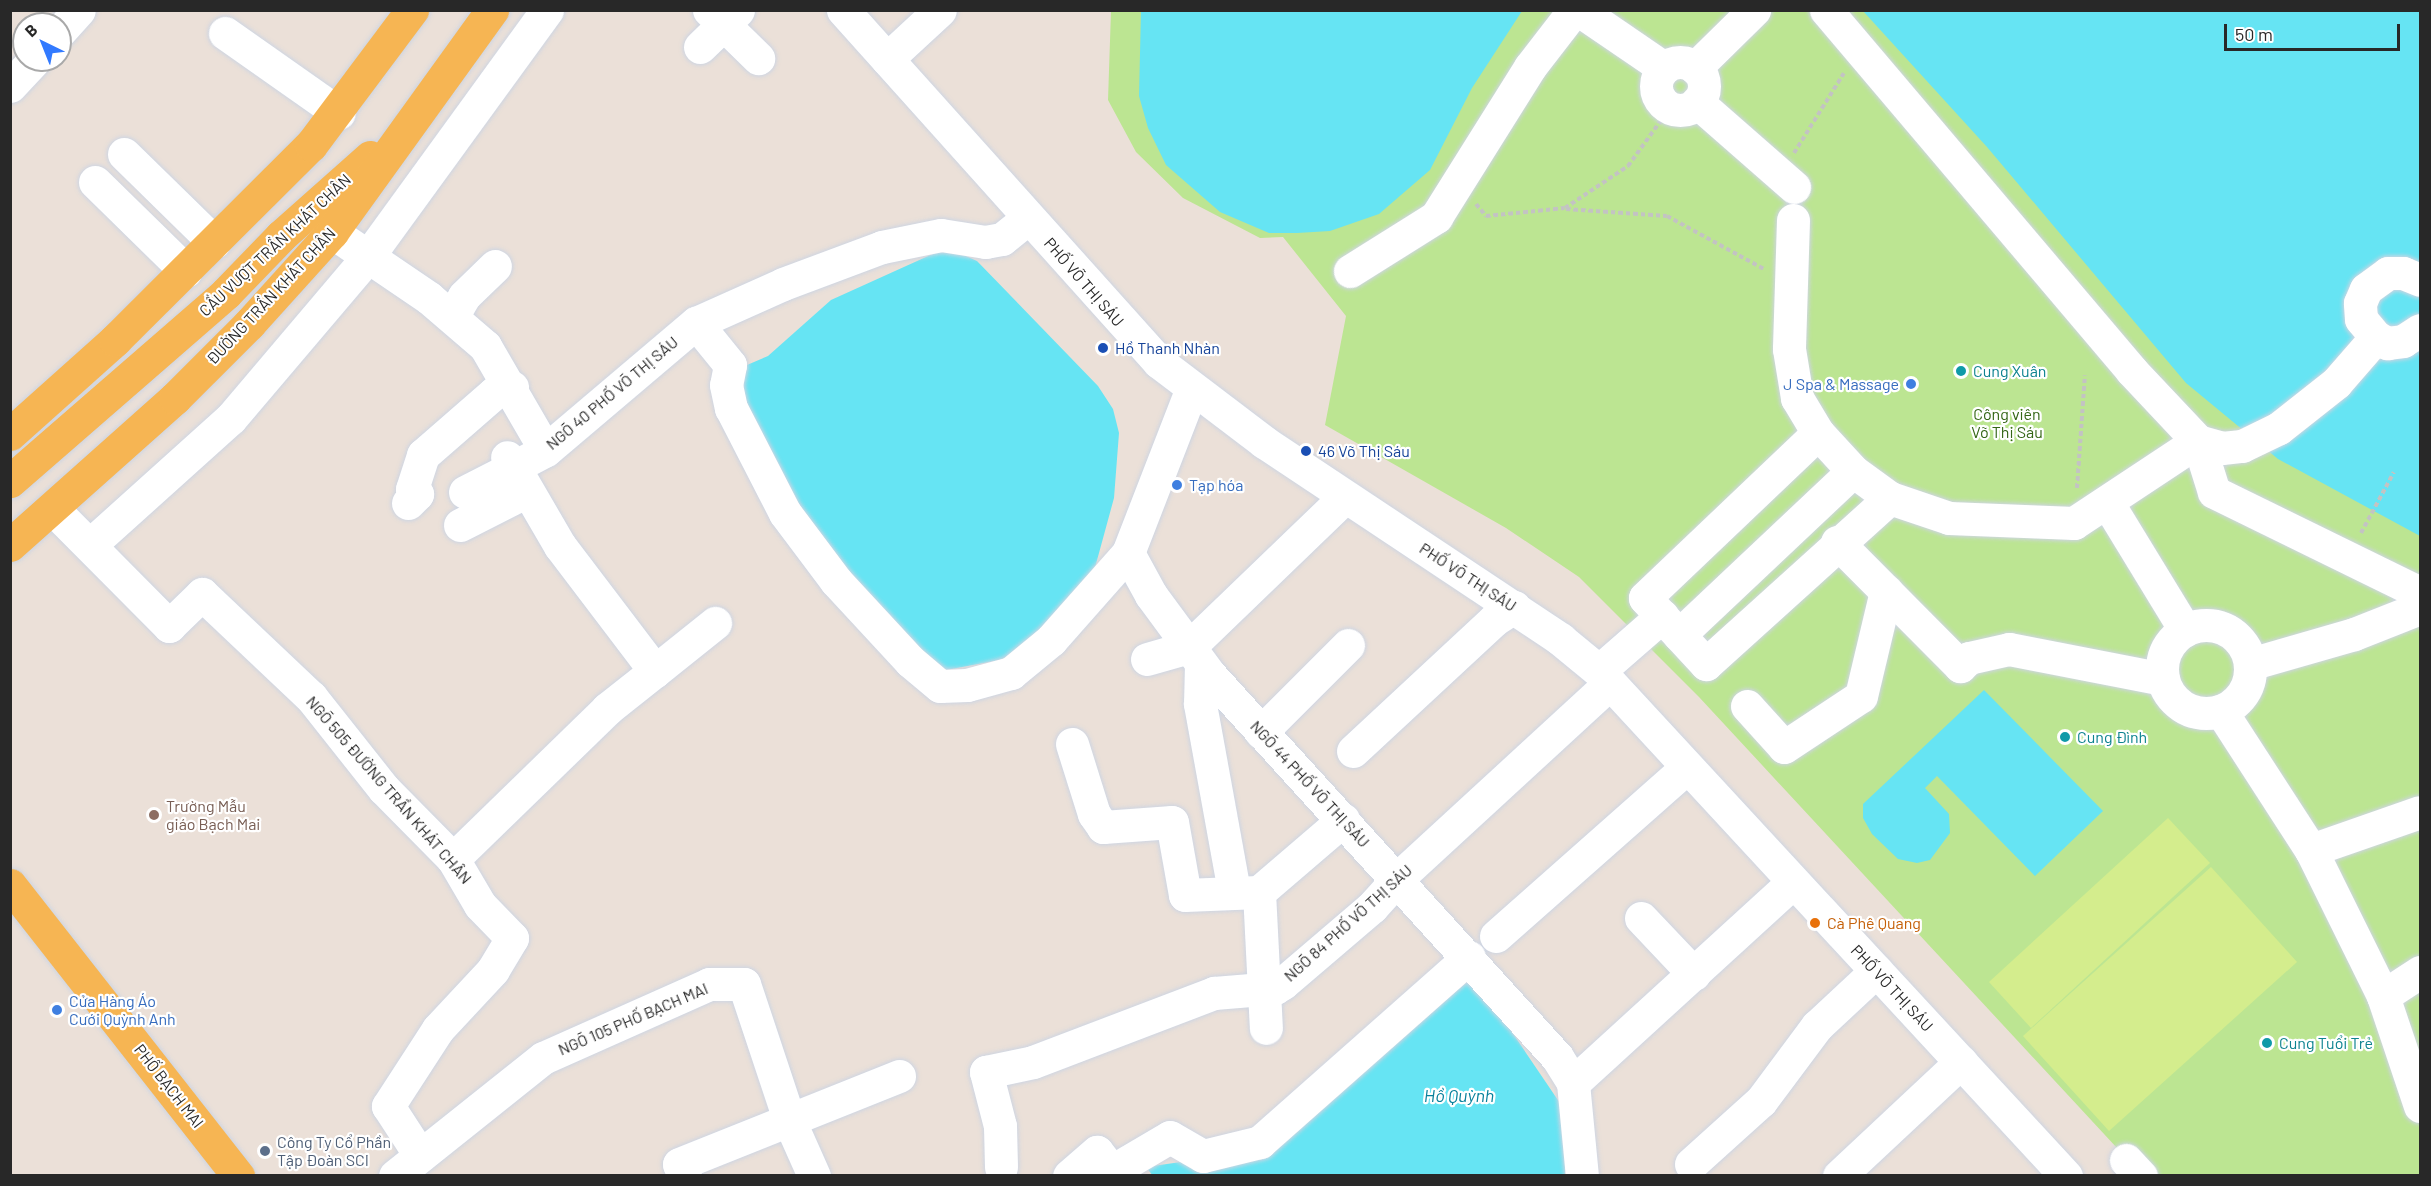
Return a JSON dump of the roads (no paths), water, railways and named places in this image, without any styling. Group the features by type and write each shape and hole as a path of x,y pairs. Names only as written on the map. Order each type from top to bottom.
{"main road":[{"path":"10,434 186,271 311,145 339,113 412,10"},
{"name":"ĐƯỜNG TRẦN KHÁT CHÂN","path":"10,545 53,509 249,324 332,232 492,10"},
{"name":"CẦU VƯỢT TRẦN KHÁT CHÂN","path":"10,481 137,368 226,293 281,236 411,121"},
{"name":"CẦU VƯỢT TRẦN KHÁT CHÂN","path":"137,368 271,217 311,145"},
{"name":"PHỐ BẠCH MAI","path":"10,885 238,1176"}],"street":[{"path":"92,544 231,418 369,255 547,10"},
{"name":"PHỐ VÕ THỊ SÁU","path":"843,10 1128,332 1192,388 1345,497 1514,607 1605,677 2066,1176"},
{"path":"887,59 940,10"},
{"path":"1350,271 1436,217 1530,67 1574,10"},
{"path":"1579,10 1679,68 1704,88 1684,105"},
{"path":"1754,10 1679,68 1656,90 1684,105 1794,187"},
{"path":"1826,10 2131,370 2210,444 2214,492 2421,593"},
{"path":"700,47 723,15 758,58"},
{"path":"225,33 339,113"},
{"path":"10,86 23,72"},
{"path":"124,154 214,242"},
{"path":"95,182 186,271"},
{"name":"NGÕ 40 PHỐ VÕ THỊ SÁU","path":"516,472 546,450 696,323 783,284 882,247 941,235 985,242 1002,239 1028,218"},
{"path":"1793,220 1789,349 1797,398 1818,433 1852,471 1890,498 1949,518 2074,523 2210,444 2254,442 2279,428 2336,382 2376,337"},
{"path":"332,232 369,255 452,317 485,346 512,387 536,434"},
{"path":"452,317 464,296 495,266"},
{"path":"2421,280 2403,273 2388,273 2366,289 2360,303 2361,319 2376,337 2386,343 2403,341 2421,330"},
{"path":"696,323 730,366 726,385 729,400 752,454 785,513 836,580 928,679 940,686 967,685 1011,672 1051,640 1128,553 1192,388"},
{"path":"408,504 417,494 412,489 423,455 494,393 512,387"},
{"path":"1818,433 1645,598 1706,664 1837,542 1890,498"},
{"name":"NGÕ 84 PHỐ VÕ THỊ SÁU","path":"996,1173 1000,1126 986,1072 1033,1062 1214,993 1262,988 1283,983 1372,907 1397,879 1605,677 1852,471"},
{"path":"465,492 516,472"},
{"path":"460,525 516,472"},
{"path":"516,472 560,546 655,671"},
{"path":"1146,659 1195,655 1345,497"},
{"path":"2107,502 2185,630"},
{"name":"NGÕ 505 ĐƯỜNG TRẦN KHÁT CHÂN","path":"53,509 92,544 169,626 202,594 311,697 384,789 453,860 480,905 512,938 493,970 438,1029 388,1106 420,1155"},
{"path":"1837,542 1960,666 1969,658 2008,649 2163,679"},
{"name":"NGÕ 44 PHỐ VÕ THỊ SÁU","path":"1128,553 1151,595 1195,655 1261,732 1469,957 1557,1057 1573,1083"},
{"path":"1747,706 1784,747 1861,696 1886,591"},
{"path":"1353,751 1494,620 1514,607"},
{"path":"2250,664 2354,634 2421,608"},
{"path":"453,860 607,709 715,623"},
{"path":"2199,625 2227,630 2246,650 2250,664 2244,693 2221,711 2206,714 2185,708 2169,693 2163,679 2166,651 2185,630 2199,625"},
{"path":"1261,732 1348,645"},
{"path":"1195,655 1200,704 1246,892 1262,988 1266,1028"},
{"path":"2221,711 2311,850 2383,996 2421,1106"},
{"path":"1072,744 1094,814 1102,827 1172,822 1185,895 1246,892 1343,820"},
{"path":"1496,936 1687,767"},
{"path":"2311,850 2421,812"},
{"path":"1582,1176 1573,1083 1793,882"},
{"path":"1641,918 1694,974"},
{"path":"1069,1176 1104,1159 1170,1137 1203,1156 1260,1142 1469,957"},
{"path":"1691,1164 1761,1101 1817,1026 1876,971"},
{"path":"2383,996 2421,972"},
{"name":"NGÕ 105 PHỐ BẠCH MAI","path":"395,1176 543,1058 709,984 744,984 790,1122 814,1176"},
{"path":"1839,1176 1961,1062"},
{"path":"685,1176 679,1164 790,1122 899,1076"}],"water":[{"path":"1141,10 1522,11 1472,88 1430,170 1379,214 1330,231 1269,233 1220,212 1166,165 1148,128 1139,96"},
{"path":"1863,11 2420,11 2420,536 2278,459 2186,383 1987,147"},
{"name":"Hồ Thanh Nhàn","path":"955,251 977,261 1098,386 1113,409 1119,433 1114,498 1090,586 1005,659 941,671 811,532 739,396 740,368 768,356 831,300 937,252"},
{"path":"1984,690 2103,811 2035,876 1937,776 1925,788 1949,814 1950,833 1930,860 1917,863 1898,859 1872,834 1863,818 1863,804"},
{"name":"Hồ Quỳnh","path":"1474,976 1566,1112 1565,1175 1153,1176 1146,1167 1271,1149"}],"place":[{"name":"Hồ Thanh Nhàn","path":"1103,348"},
{"name":"Cung Xuân","path":"1961,371"},
{"name":"J Spa & Massage","path":"1911,384"},
{"name":"46 Võ Thị Sáu","path":"1306,451"},
{"name":"Tạp hóa","path":"1177,485"},
{"name":"Cung Đình","path":"2065,737"},
{"name":"Trường Mẫu giáo Bạch Mai","path":"154,815"},
{"name":"Cà Phê Quang","path":"1815,923"},
{"name":"Cửa Hàng Áo Cưới Quỳnh Anh","path":"57,1010"},
{"name":"Cung Tuổi Trẻ","path":"2267,1043"},
{"name":"Công Ty Cổ Phần Tập Đoàn SCI","path":"265,1151"}],"park label":[{"name":"Công viên Võ Thị Sáu","path":"2007,423"}]}
